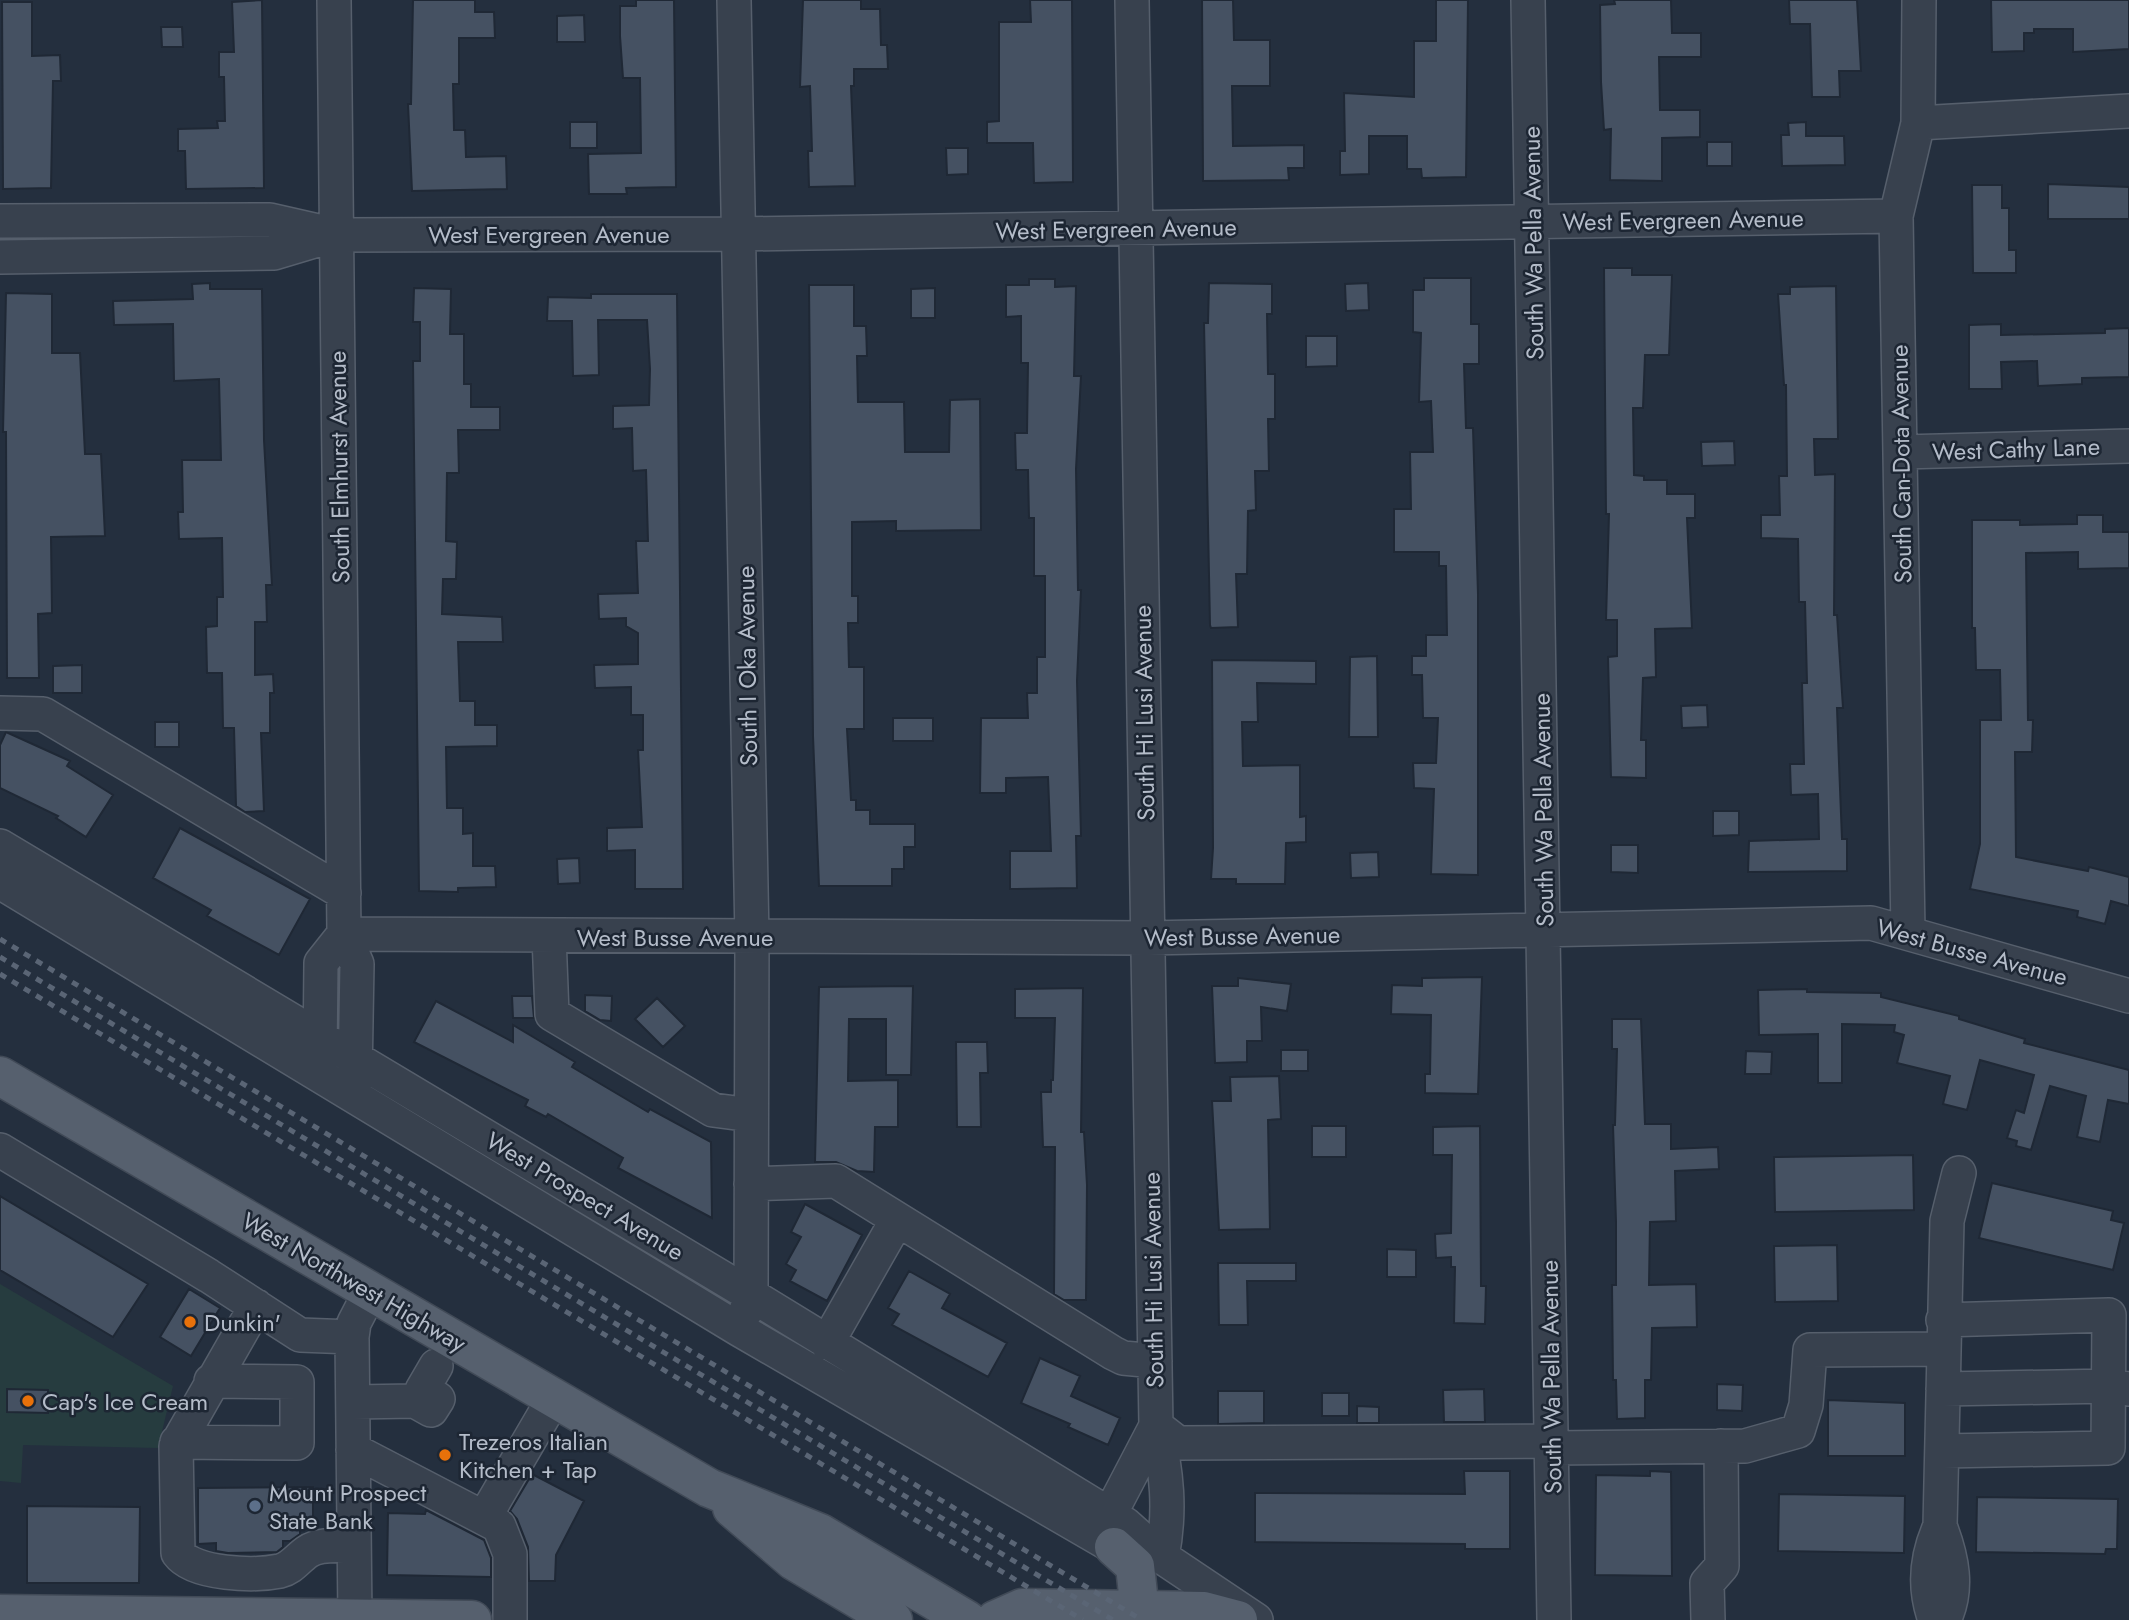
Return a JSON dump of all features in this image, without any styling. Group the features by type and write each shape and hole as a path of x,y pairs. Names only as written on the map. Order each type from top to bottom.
{"main road":[{"name":"West Northwest Highway","path":"0,1076 709,1488 820,1532 967,1620"},
{"name":"West Northwest Highway","path":"709,1488 794,1561 893,1620"},
{"path":"1112,1531 1135,1566 1138,1594 1130,1609"},
{"path":"995,1620 1022,1608 1204,1611 1238,1620"},
{"path":"0,1614 212,1619 472,1620"}],"street":[{"name":"South Elmhurst Avenue","path":"334,0 344,934 357,964 354,1094"},
{"name":"South I Oka Avenue","path":"734,0 752,937 751,1295 740,1330"},
{"name":"South Hi Lusi Avenue","path":"1132,0 1138,228 1154,1361 1156,1426 1167,1471 1168,1526 1162,1557"},
{"name":"South Wa Pella Avenue","path":"1528,0 1545,928 1554,1620"},
{"name":"South Can-Dota Avenue","path":"1908,931 1896,216 1918,123 1919,0"},
{"path":"1918,123 2129,111"},
{"name":"West Evergreen Avenue","path":"0,221 270,219 336,235 739,234 1896,216"},
{"name":"West Evergreen Avenue","path":"0,257 274,253 336,235"},
{"name":"West Cathy Lane","path":"1902,452 2129,446"},
{"path":"0,713 43,714 344,893"},
{"name":"West Prospect Avenue","path":"0,846 751,1295 1112,1531"},
{"name":"West Prospect Avenue","path":"0,882 740,1330 1162,1557 1256,1620"},
{"name":"West Busse Avenue","path":"344,934 1147,938 1871,923 1908,931 2129,996"},
{"path":"320,1074 320,963 344,934"},
{"path":"549,936 552,1014 713,1110 751,1115"},
{"path":"0,1150 297,1333 304,1336 352,1337"},
{"path":"1935,1620 1928,1602 1928,1554 1940,1526 1947,1221 1959,1173"},
{"path":"751,1184 836,1181 1113,1353 1154,1361"},
{"path":"827,1343 897,1220"},
{"path":"355,1619 352,1337 357,1317 370,1292"},
{"path":"256,1306 176,1444 176,1547 188,1563 211,1571 279,1571 317,1547 354,1546"},
{"path":"1156,1426 1178,1443 1721,1446 1771,1441 1798,1432 1807,1405 1810,1350 2109,1315 2120,1387 2108,1448 1942,1451"},
{"path":"176,1444 297,1443 297,1333"},
{"path":"211,1381 297,1382"},
{"path":"353,1402 424,1386"},
{"path":"1943,1389 2120,1387"},
{"path":"484,1518 554,1398"},
{"name":"South Hi Lusi Avenue","path":"1112,1531 1156,1426"},
{"path":"1709,1620 1707,1583 1722,1566 1721,1446"},
{"path":"353,1450 499,1526 510,1554 510,1620"},
{"path":"1940,1526 1951,1555 1952,1603 1944,1620"}],"green space":[{"path":"0,1284 173,1386 158,1448 23,1445 21,1483 0,1481"}],"building":[{"path":"262,0 264,188 186,189 185,151 178,151 178,129 218,128 217,121 225,121 224,77 219,77 219,52 234,52 232,2"},
{"path":"413,0 475,0 475,12 494,12 495,38 459,38 459,84 453,84 454,130 465,130 466,157 506,156 507,189 412,191 408,104 411,104"},
{"path":"636,0 674,0 676,187 626,188 627,194 589,194 588,154 641,153 640,78 623,78 620,36 620,6 636,6"},
{"path":"803,0 861,0 861,9 880,9 881,45 887,45 888,69 854,69 854,86 851,86 855,186 809,187 808,151 812,151 810,86 800,87"},
{"path":"1030,0 1072,0 1073,182 1034,183 1033,143 987,143 987,122 999,121 999,22 1031,22"},
{"path":"1202,0 1233,0 1234,40 1270,40 1270,86 1232,86 1233,146 1304,145 1304,168 1288,168 1289,180 1203,181"},
{"path":"1436,0 1468,0 1466,177 1422,178 1421,169 1407,169 1407,136 1369,136 1369,174 1340,175 1340,151 1345,151 1344,93 1414,97 1414,41 1436,41"},
{"path":"1614,0 1671,0 1672,33 1701,33 1701,57 1659,57 1660,110 1700,110 1700,137 1662,138 1662,181 1610,180 1611,129 1604,130 1600,5 1615,4"},
{"path":"1789,0 1857,0 1861,71 1839,71 1840,97 1812,97 1810,24 1790,24"},
{"path":"1991,0 2129,0 2129,49 2073,52 2073,29 2034,29 2034,33 2024,33 2024,51 1992,52"},
{"path":"2,2 32,2 32,56 60,55 61,81 53,81 51,188 3,189"},
{"path":"584,15 585,42 557,42 557,16"},
{"path":"161,27 182,27 183,47 162,47"},
{"path":"570,122 597,122 597,148 570,148"},
{"path":"1806,122 1806,136 1844,136 1845,165 1782,166 1781,135 1789,135 1788,123"},
{"path":"1707,142 1732,142 1732,166 1707,166"},
{"path":"946,148 968,148 968,174 947,175"},
{"path":"2048,184 2129,187 2129,219 2048,219"},
{"path":"1972,185 2002,185 2002,208 2009,208 2009,250 2016,250 2016,273 1973,273"},
{"path":"1604,268 1632,268 1632,275 1672,275 1669,355 1645,355 1643,408 1633,408 1634,475 1644,476 1644,480 1667,480 1667,494 1695,494 1695,518 1687,518 1692,628 1655,629 1656,677 1643,678 1641,740 1646,740 1646,778 1611,777 1608,657 1617,656 1617,620 1606,620 1609,514 1606,514"},
{"path":"1424,278 1471,278 1471,324 1479,324 1479,364 1464,364 1466,428 1473,428 1478,594 1478,875 1431,874 1434,789 1414,788 1413,763 1436,763 1438,718 1423,718 1422,675 1412,675 1412,656 1426,656 1426,635 1447,635 1446,566 1439,566 1439,552 1394,552 1394,509 1411,509 1410,452 1433,452 1431,401 1419,402 1421,333 1413,332 1413,290 1424,290"},
{"path":"1029,279 1055,279 1055,287 1076,286 1074,376 1081,376 1076,469 1078,590 1081,590 1077,681 1081,836 1076,836 1077,888 1010,889 1010,851 1051,851 1048,777 1006,778 1006,793 980,793 981,718 1028,718 1027,693 1037,693 1037,657 1045,657 1045,576 1034,576 1034,518 1029,518 1028,470 1016,470 1015,433 1027,433 1028,363 1021,363 1021,316 1006,317 1006,285 1029,285"},
{"path":"210,283 210,289 262,289 264,440 272,585 266,585 267,622 255,622 255,675 273,674 274,693 270,693 270,733 261,733 264,811 245,812 236,806 234,728 223,728 222,673 207,673 206,627 217,626 217,597 223,597 222,538 179,539 178,512 183,512 182,460 221,460 219,379 174,381 173,324 114,325 113,301 193,299 192,284"},
{"path":"1209,283 1272,284 1272,314 1267,314 1268,374 1275,374 1275,419 1268,419 1269,471 1255,471 1256,510 1248,511 1247,574 1236,574 1238,627 1211,628 1210,625 1204,323 1208,323"},
{"path":"1368,283 1369,310 1346,311 1345,284"},
{"path":"809,285 854,285 854,326 866,326 867,356 857,356 858,402 904,402 905,452 949,452 950,400 980,399 981,530 896,531 896,521 852,522 852,596 858,596 858,623 848,623 849,667 864,667 864,729 847,729 851,800 856,800 856,810 870,810 870,824 915,824 915,847 904,847 904,869 892,869 892,886 819,886 813,736"},
{"path":"1836,286 1838,439 1814,439 1815,475 1835,474 1834,615 1837,615 1843,708 1837,708 1842,839 1847,839 1847,871 1748,872 1749,841 1819,839 1818,794 1791,795 1790,764 1804,764 1802,683 1807,683 1805,602 1799,602 1798,539 1761,538 1761,515 1780,515 1779,476 1787,476 1786,385 1778,294 1790,294 1790,287"},
{"path":"414,288 451,289 450,334 464,334 464,384 471,384 471,407 500,407 500,430 458,430 459,473 447,473 446,541 457,542 456,579 443,579 442,614 502,617 503,642 458,642 460,701 475,701 475,725 497,725 497,746 446,747 447,808 463,808 463,834 473,833 473,866 495,866 496,887 458,888 458,892 419,891 413,361 420,361 420,322 413,322"},
{"path":"935,288 935,318 911,318 911,289"},
{"path":"6,293 52,294 52,353 80,353 85,454 101,454 105,536 51,537 52,613 38,614 39,678 7,678 6,432 3,432"},
{"path":"591,294 677,294 683,889 635,889 635,850 607,851 607,828 642,827 638,750 643,750 643,715 631,715 631,687 595,688 594,665 638,664 638,633 626,626 626,618 599,619 598,594 638,593 636,541 648,541 646,470 633,471 632,428 613,429 613,406 649,405 650,369 647,320 598,320 599,375 573,376 572,321 547,321 548,297 591,298"},
{"path":"2001,324 2001,335 2105,333 2105,329 2129,328 2129,377 2082,378 2082,384 2038,386 2037,361 2001,362 2002,389 1969,389 1969,325"},
{"path":"1306,336 1337,336 1337,366 1306,367"},
{"path":"1734,441 1735,465 1702,466 1701,442"},
{"path":"2077,515 2103,515 2103,532 2129,532 2129,568 2078,569 2078,552 2026,553 2028,720 2033,720 2032,752 2015,752 2016,857 2088,871 2089,867 2129,877 2129,906 2111,901 2105,924 2077,917 2078,911 1970,889 1980,844 1980,720 2001,720 2000,670 1976,670 1975,628 1972,628 1972,520 2020,520 2020,525 2077,524"},
{"path":"1377,656 1378,737 1349,737 1350,657"},
{"path":"1212,660 1316,661 1316,684 1257,683 1258,722 1242,722 1243,766 1300,765 1300,817 1306,816 1306,842 1286,843 1285,884 1236,884 1236,879 1211,879"},
{"path":"82,665 82,693 53,693 53,666"},
{"path":"1707,705 1708,727 1682,728 1681,706"},
{"path":"893,718 933,718 933,741 893,741"},
{"path":"155,722 179,722 179,747 155,747"},
{"path":"6,732 70,761 67,766 113,795 86,837 56,818 58,816 0,788 0,745"},
{"path":"1713,811 1739,811 1739,835 1713,836"},
{"path":"180,828 310,899 279,955 207,916 211,910 153,878"},
{"path":"1611,845 1638,845 1638,873 1611,872"},
{"path":"1378,852 1379,877 1351,878 1350,853"},
{"path":"579,858 580,883 558,884 557,859"},
{"path":"1482,977 1478,1094 1425,1093 1425,1074 1430,1074 1431,1015 1391,1014 1392,985 1422,986 1422,978"},
{"path":"1238,978 1291,984 1287,1011 1261,1007 1262,1041 1247,1041 1247,1062 1215,1063 1212,986 1238,986"},
{"path":"913,986 911,1075 886,1075 886,1019 849,1019 848,1081 898,1080 898,1127 875,1127 874,1172 857,1171 836,1162 815,1162 819,987"},
{"path":"1083,988 1081,1132 1084,1132 1087,1185 1086,1300 1064,1300 1054,1294 1055,1147 1043,1147 1041,1092 1051,1092 1055,1018 1015,1018 1015,989"},
{"path":"1807,989 1807,992 1881,993 1881,997 1959,1016 1959,1019 2025,1039 2024,1043 2129,1070 2129,1104 2108,1100 2100,1142 2077,1137 2086,1096 2050,1086 2031,1150 2016,1146 2017,1141 2007,1138 2016,1110 2024,1113 2034,1075 1980,1060 1967,1110 1943,1104 1950,1076 1897,1063 1904,1035 1894,1032 1895,1025 1842,1024 1842,1083 1818,1083 1818,1034 1759,1035 1758,990"},
{"path":"585,995 612,996 611,1021 600,1020 585,1011"},
{"path":"512,996 532,996 534,1018 513,1018"},
{"path":"657,998 685,1026 663,1047 635,1019"},
{"path":"436,1001 513,1042 513,1025 575,1062 572,1067 648,1112 650,1109 711,1142 712,1218 618,1168 623,1158 548,1114 546,1117 525,1106 528,1100 414,1042"},
{"path":"1612,1019 1641,1019 1645,1124 1671,1124 1671,1149 1718,1147 1719,1169 1675,1171 1676,1221 1650,1222 1649,1285 1696,1284 1697,1327 1652,1328 1651,1380 1645,1380 1645,1418 1617,1419 1616,1380 1613,1380 1612,1285 1616,1285 1616,1222 1613,1125 1617,1049 1612,1049"},
{"path":"956,1042 987,1042 988,1073 980,1073 981,1127 957,1127"},
{"path":"1281,1050 1308,1050 1308,1071 1281,1071"},
{"path":"1746,1051 1772,1052 1771,1074 1745,1074"},
{"path":"1279,1076 1281,1119 1268,1120 1270,1229 1219,1230 1212,1101 1231,1101 1230,1077"},
{"path":"1312,1126 1346,1126 1346,1157 1312,1157"},
{"path":"1480,1126 1481,1286 1486,1286 1485,1324 1454,1323 1455,1267 1451,1267 1451,1257 1436,1258 1435,1234 1451,1233 1452,1155 1433,1155 1433,1127"},
{"path":"1913,1155 1914,1210 1775,1212 1774,1157"},
{"path":"1992,1183 2113,1211 2111,1220 2124,1223 2113,1270 1979,1238"},
{"path":"0,1196 148,1284 113,1337 0,1270"},
{"path":"805,1204 862,1235 827,1301 790,1281 796,1270 786,1264 801,1237 791,1232"},
{"path":"1837,1245 1838,1301 1775,1302 1774,1246"},
{"path":"1387,1249 1416,1250 1416,1277 1387,1277"},
{"path":"1218,1263 1296,1263 1296,1281 1247,1281 1248,1325 1219,1325"},
{"path":"909,1271 950,1294 942,1308 1007,1343 988,1377 892,1325 899,1314 888,1308"},
{"name":"Dunkin'","path":"189,1289 220,1308 191,1356 160,1337"},
{"path":"1040,1358 1080,1376 1071,1396 1120,1418 1108,1445 1068,1427 1070,1424 1021,1403"},
{"path":"1717,1384 1743,1385 1742,1411 1717,1410"},
{"name":"Cap's Ice Cream","path":"7,1389 48,1390 48,1413 7,1412"},
{"path":"1484,1389 1485,1422 1444,1422 1443,1390"},
{"path":"1218,1391 1264,1391 1264,1423 1218,1424"},
{"path":"1322,1393 1349,1393 1349,1416 1322,1416"},
{"path":"1828,1400 1905,1403 1905,1456 1828,1456"},
{"path":"1357,1406 1379,1407 1379,1423 1357,1423"},
{"path":"1464,1471 1510,1471 1510,1549 1465,1549 1465,1544 1255,1542 1255,1493 1465,1494"},
{"path":"1650,1471 1671,1472 1672,1576 1595,1575 1596,1475 1650,1476"},
{"path":"532,1474 584,1501 556,1555 555,1581 529,1581 528,1547 517,1519 510,1511"},
{"name":"Mount Prospect State Bank","path":"313,1487 313,1524 300,1524 300,1534 290,1541 283,1541 283,1547 277,1552 228,1553 216,1551 216,1543 198,1544 198,1488"},
{"path":"1779,1494 1905,1496 1904,1553 1778,1551"},
{"path":"1977,1497 2118,1499 2117,1549 2106,1549 2105,1554 1976,1552"},
{"path":"27,1506 140,1507 139,1583 27,1583"},
{"path":"426,1510 484,1540 491,1558 491,1577 387,1575 388,1513 425,1514"}],"railway":[{"path":"0,939 1142,1620"},
{"path":"0,957 1113,1620"},
{"path":"0,974 1083,1620"}],"place":[{"name":"Dunkin'","path":"190,1322"},
{"name":"Cap's Ice Cream","path":"28,1401"},
{"name":"Trezeros Italian Kitchen + Tap","path":"445,1455"},
{"name":"Mount Prospect State Bank","path":"255,1506"}]}
